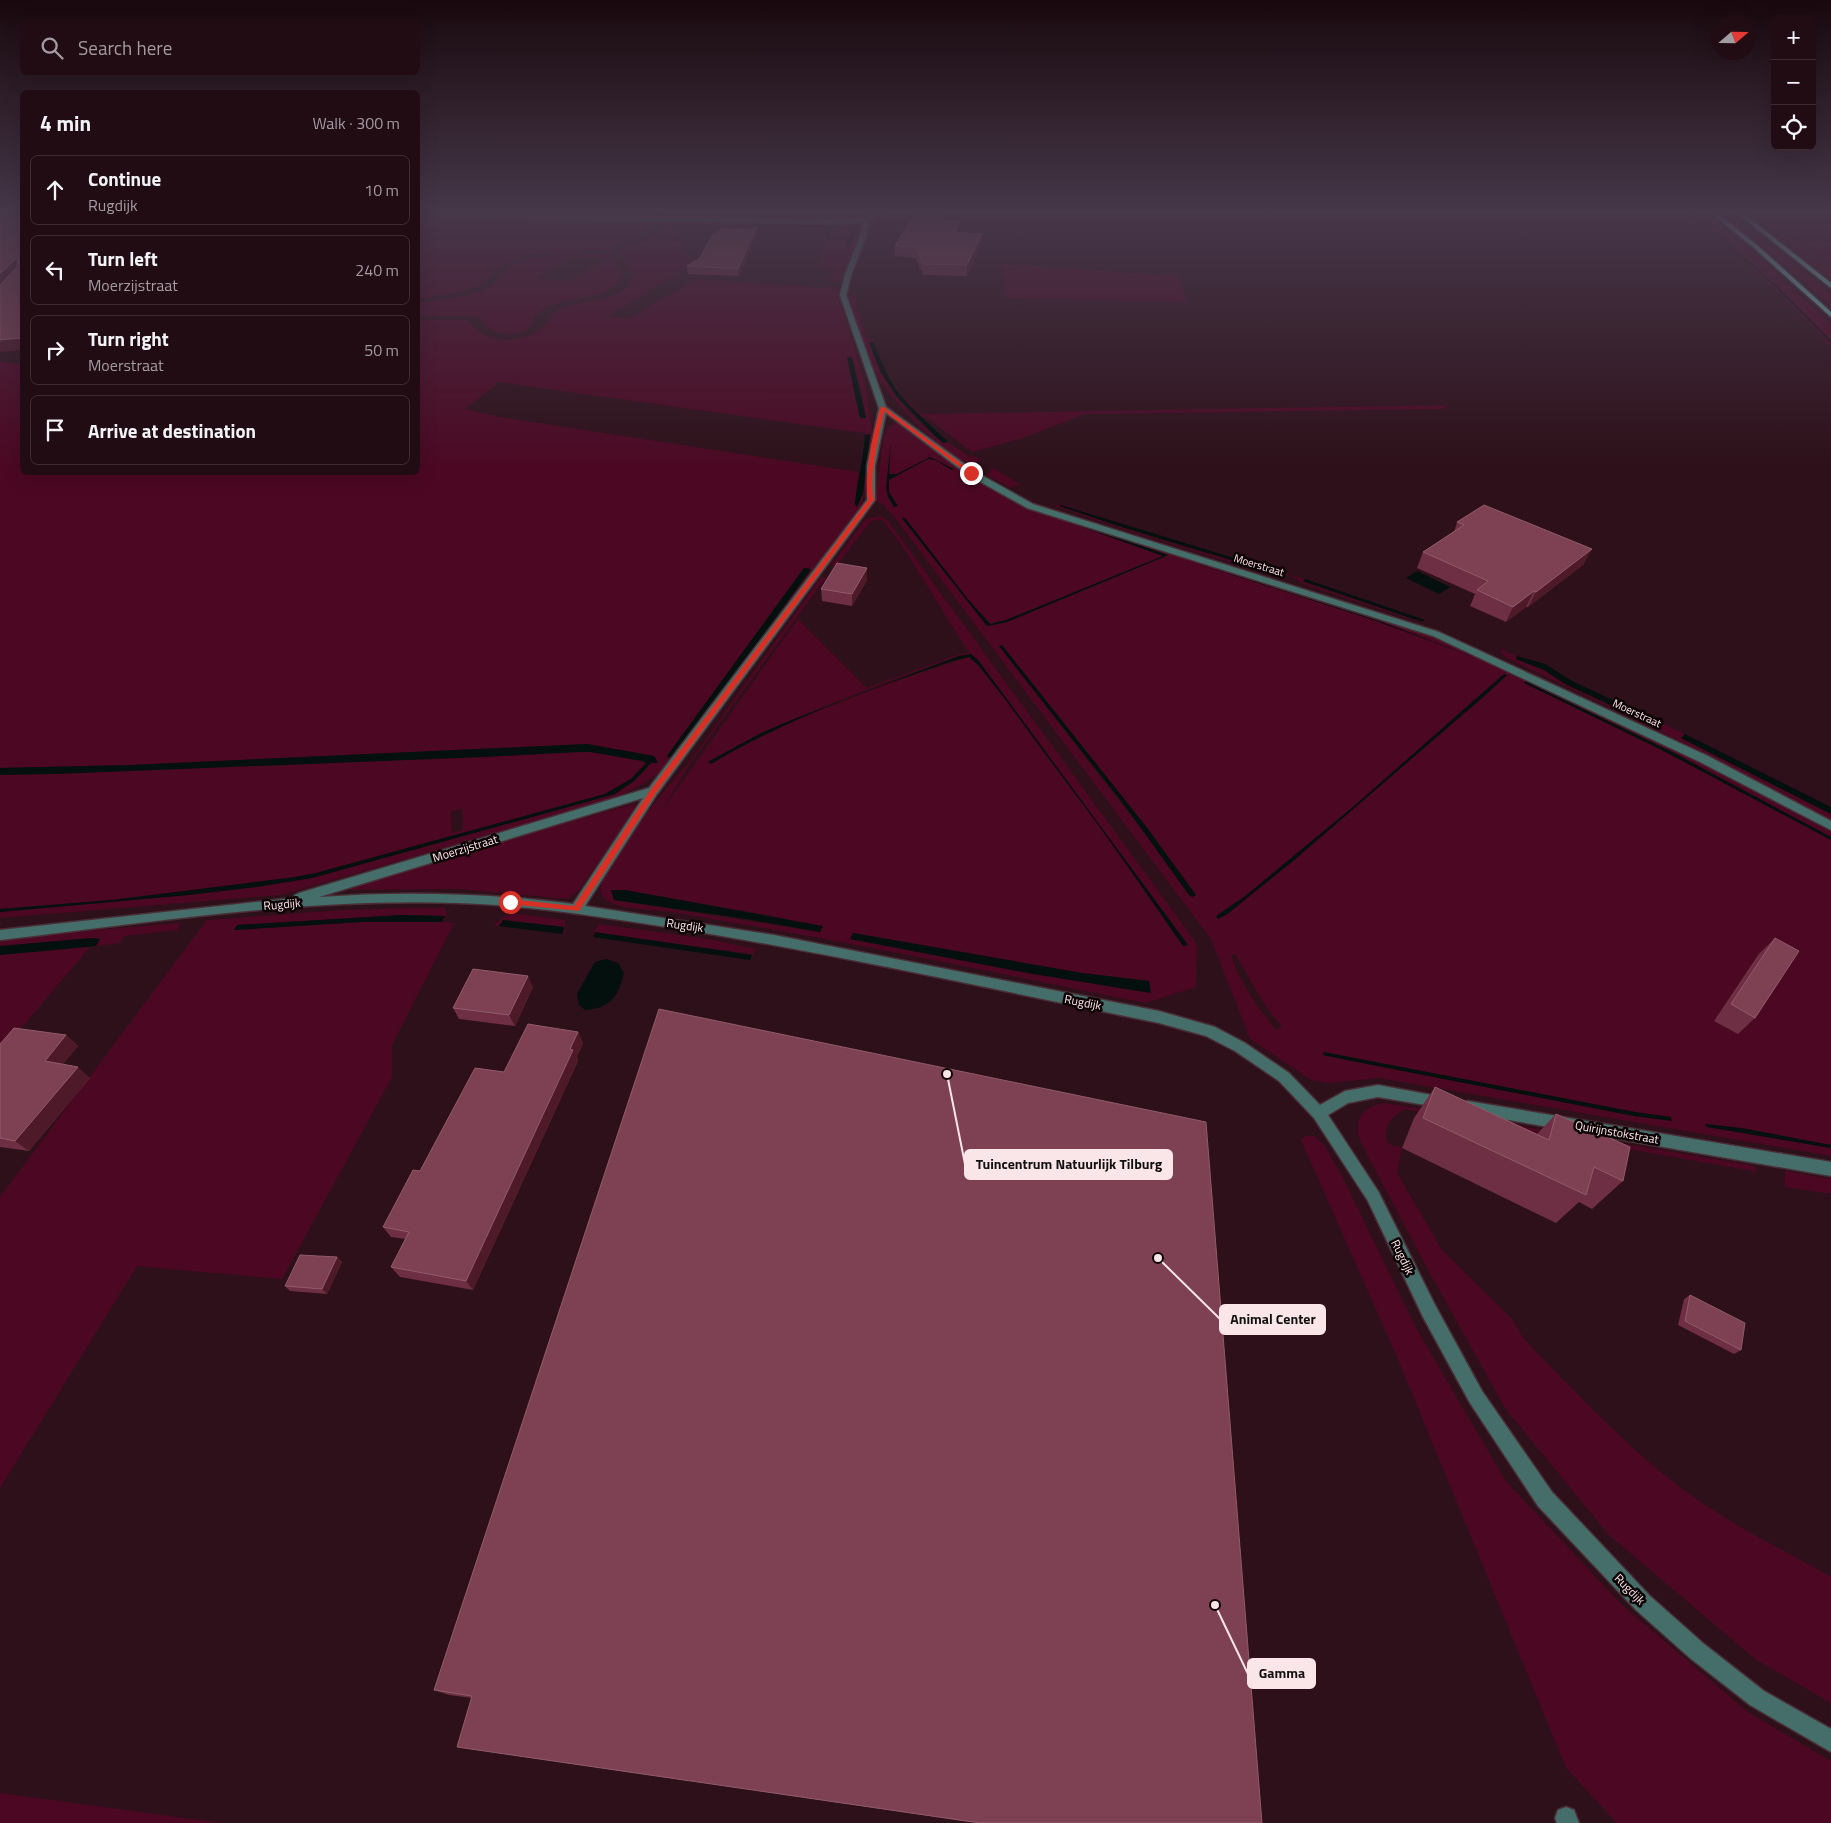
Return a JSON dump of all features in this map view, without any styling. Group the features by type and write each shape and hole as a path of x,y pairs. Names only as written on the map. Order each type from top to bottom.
{"main road":[{"path":"1812,298 1831,315"}],"street":[{"path":"576,909 654,791 871,500 869,490 883,408 844,298"},
{"name":"Moerstraat","path":"883,408 971,473 1030,506 1436,634 1704,758 1831,826"},
{"name":"Moerzijstraat","path":"277,904 654,791"},
{"name":"Rugdijk","path":"0,935 277,904 361,898 458,898 576,909 716,929 1159,1017 1210,1032 1240,1047 1284,1077 1319,1113 1373,1196 1430,1311 1476,1397 1545,1499 1643,1603 1697,1651 1757,1698 1831,1741"},
{"name":"Quirijnstokstraat","path":"1319,1113 1345,1097 1378,1092 1831,1169"}],"shaded area":[{"path":"450,298 580,298 563,301 540,311 534,316 529,328 515,334 498,333 490,329 480,318 475,316 420,316 420,303"},
{"path":"637,298 607,316 629,319 664,298 839,298 865,382 872,428 865,493 860,507 674,759 643,784 607,801 281,895 0,918 0,912 188,895 312,878 615,794 646,770 646,764 631,779 605,794 316,873 112,900 0,909 0,774 590,752 642,761 644,763 658,763 654,756 587,744 132,765 0,768 0,361 20,365 20,475 420,475 420,320 468,320 483,334 492,338 512,340 522,338 541,329 553,313 559,309 601,299","holes":["849,357 852,358 866,418 860,418","499,382 863,433 864,430 865,435 870,435 870,438 863,494 855,504 859,472 500,417 465,409","804,568 811,570 673,759 666,757","462,808 463,830 452,833 451,812"]},
{"path":"849,298 856,298 858,302 855,301 867,339 872,339 873,342 869,342 878,364 886,381 900,401 916,419 943,442 948,442 970,457 974,456 982,461 965,462 952,455 900,406 879,380 869,361 862,345"},
{"path":"1009,298 1186,298 1187,302"},
{"path":"1784,298 1831,343 1831,347"},
{"path":"1787,298 1803,298 1831,324 1831,341"},
{"path":"1787,298 1815,324 1831,343"},
{"path":"1822,298 1831,298 1831,306"},
{"path":"869,342 873,342 897,391 948,442 943,443 937,438 897,397 881,373"},
{"path":"847,358 852,358 866,418 860,418"},
{"path":"897,391 921,414 1450,405 1442,409 1085,414 1020,439 972,452 926,417 922,417"},
{"path":"905,423 946,460 972,476 1037,508 1412,629 1471,652 1668,746 1831,832 1831,837 1674,753 1526,681 1524,682 1699,769 1831,840 1831,1145 1741,1128 1706,1124 1707,1127 1831,1148 1831,1156 1379,1078 1328,1083 1311,1080 1250,1039 1211,939 896,519 882,503 875,501 884,436 889,426","holes":["1044,514 1167,556 1007,622 987,626 902,519 905,518 967,598 990,624 1006,620 1164,556","1189,561 1366,616 1473,657 1371,619","999,646 1002,646 1148,829 1196,896 1155,847","1504,674 1506,676 1293,861 1226,915 1216,916 1244,897 1353,807","1231,954 1235,954 1265,1005 1282,1027 1276,1030 1239,975","1324,1053 1635,1112 1671,1117 1634,1116 1324,1055"]},
{"path":"870,434 863,494 857,507 855,504 856,495 865,435"},
{"path":"891,442 889,474 897,474 930,457 954,469 952,470 935,460 928,459 889,480 889,492 898,506 894,507 888,497 886,487"},
{"path":"993,468 1021,485 1009,487 987,475"},
{"path":"1012,500 1168,555 1007,622 987,626 902,518 905,518 967,598 990,624 1006,620 1163,556 1010,501"},
{"path":"1060,504 1178,541 1060,506 1161,540 1258,568 1305,579 1303,582 1421,622 1303,584 1290,576 1274,575 1137,534 1055,506"},
{"path":"1061,505 1279,572 1258,568 1118,526 1059,506"},
{"path":"881,516 888,521 1197,944 1196,987 1146,1003 820,938 663,911 629,908 611,903 605,899 601,893 602,883 622,847 668,786 690,761 821,577 828,578 821,584 688,767 660,813 798,619 867,688 957,655 971,652 967,650 905,550 882,519 871,521 836,566 831,565 866,519","holes":["971,654 978,660 1188,945 1183,946 1128,866 1002,694 977,663 969,657 895,681 815,712 761,735 711,763 708,762 738,746 769,731 831,704 959,656","612,890 625,890 784,918 820,932 614,900","853,933 1082,973 1149,981 1136,991 851,939"]},
{"path":"1189,561 1366,616 1474,657 1371,619"},
{"path":"804,568 811,569 673,759 667,756"},
{"path":"1417,571 1450,587 1439,594 1406,578"},
{"path":"1305,579 1425,620 1422,622 1303,581"},
{"path":"1002,645 1148,829 1196,895 1192,897 1189,895 1125,806 999,646"},
{"path":"1499,649 1517,656 1516,659 1544,670 1565,684 1646,721 1651,718 1685,734 1681,738 1831,814 1831,820 1684,743 1513,661 1504,656"},
{"path":"971,654 978,660 1188,945 1183,946 1100,827 1004,698 979,666 969,657 936,666 830,706 781,727 711,764 708,762 761,733 794,719 959,656"},
{"path":"1517,656 1545,664 1572,681 1651,718 1646,722 1565,684 1544,670 1516,659"},
{"path":"1504,674 1507,675 1482,698 1293,861 1226,915 1218,919 1216,916 1244,897 1353,807"},
{"path":"1525,681 1674,753 1831,837 1831,840 1658,748 1524,683"},
{"path":"1685,734 1831,807 1831,814 1681,738"},
{"path":"587,744 654,756 658,763 651,763 634,781 615,794 312,878 188,895 0,912 0,909 112,900 316,873 605,794 631,779 646,763 591,752 574,752 56,774 0,775 0,768 132,765"},
{"path":"634,804 637,806 579,890 568,899 461,889 349,890 347,888 480,847"},
{"path":"611,890 625,890 823,926 820,932 740,918 614,900"},
{"path":"444,908 447,914 443,922 454,923 392,1045 392,1077 282,1279 137,1266 0,1488 0,1197 207,920 344,910","holes":["402,915 444,916 442,922 362,922 234,930 238,925"]},
{"path":"511,913 565,920 565,934 563,934 564,927 503,921 499,926 493,925"},
{"path":"402,915 445,916 442,922 362,922 234,930 237,925"},
{"path":"503,920 564,927 563,934 499,926"},
{"path":"180,923 176,936 177,930 124,936 120,943 96,946 100,939 0,946 0,938"},
{"path":"599,924 708,939 756,949 750,960 752,954 596,933 591,937"},
{"path":"595,932 752,955 750,960 593,937"},
{"path":"853,933 1082,973 1149,981 1151,993 1033,974 850,939"},
{"path":"91,938 100,939 96,946 0,955 0,946"},
{"path":"90,947 0,1053 0,955"},
{"path":"606,959 618,963 624,973 619,989 607,1004 585,1010 579,1005 577,994 595,962"},
{"path":"1324,1052 1635,1112 1671,1117 1672,1121 1634,1116 1347,1060 1323,1055"},
{"path":"1385,1103 1755,1166 1756,1174 1752,1171 1405,1109 1390,1121 1386,1134 1386,1140 1391,1145 1402,1148 1397,1173 1442,1250 1512,1319 1522,1336 1537,1353 1590,1406 1664,1475 1684,1490 1737,1525 1831,1577 1831,1703 1755,1659 1609,1535 1505,1408 1427,1268 1360,1141 1358,1126 1362,1115 1371,1107"},
{"path":"1705,1124 1741,1128 1831,1145 1831,1148 1707,1127"},
{"path":"1306,1136 1315,1136 1325,1146 1343,1178 1415,1326 1505,1480 1622,1605 1748,1712 1831,1761 1831,1823 1617,1823 1566,1768 1400,1364 1301,1140"},
{"path":"1785,1171 1831,1179 1831,1194 1785,1187"},
{"path":"0,1793 221,1823 0,1823"}],"building":[{"path":"0,298 20,298 20,338 0,340"},
{"path":"1484,505 1592,549 1536,592 1534,591 1513,607 1477,590 1488,581 1423,552 1464,525 1457,522"},
{"path":"837,563 867,568 852,594 821,589"},
{"path":"1775,938 1799,951 1755,1018 1731,1004"},
{"path":"473,969 528,976 509,1015 453,1008"},
{"path":"659,1009 1206,1122 1262,1823 980,1823 457,1747 472,1696 434,1690"},
{"path":"528,1024 578,1032 570,1049 573,1050 466,1281 391,1267 409,1232 383,1227 413,1170 420,1171 475,1068 504,1072"},
{"path":"14,1028 66,1035 45,1061 78,1067 15,1141 0,1138 0,1044"},
{"path":"1435,1087 1549,1140 1556,1114 1630,1147 1623,1181 1594,1167 1586,1195 1423,1118"},
{"path":"300,1255 337,1257 322,1289 285,1286"},
{"path":"1690,1295 1745,1323 1741,1350 1685,1321"}],"place":[{"name":"Tuincentrum Natuurlijk Tilburg","path":"947,1074"},
{"name":"Animal Center","path":"1158,1258"},
{"name":"Gamma","path":"1215,1605"}],"route":[{"path":"510,902 576,909 654,791 871,500 869,490 883,408 971,473"}]}
